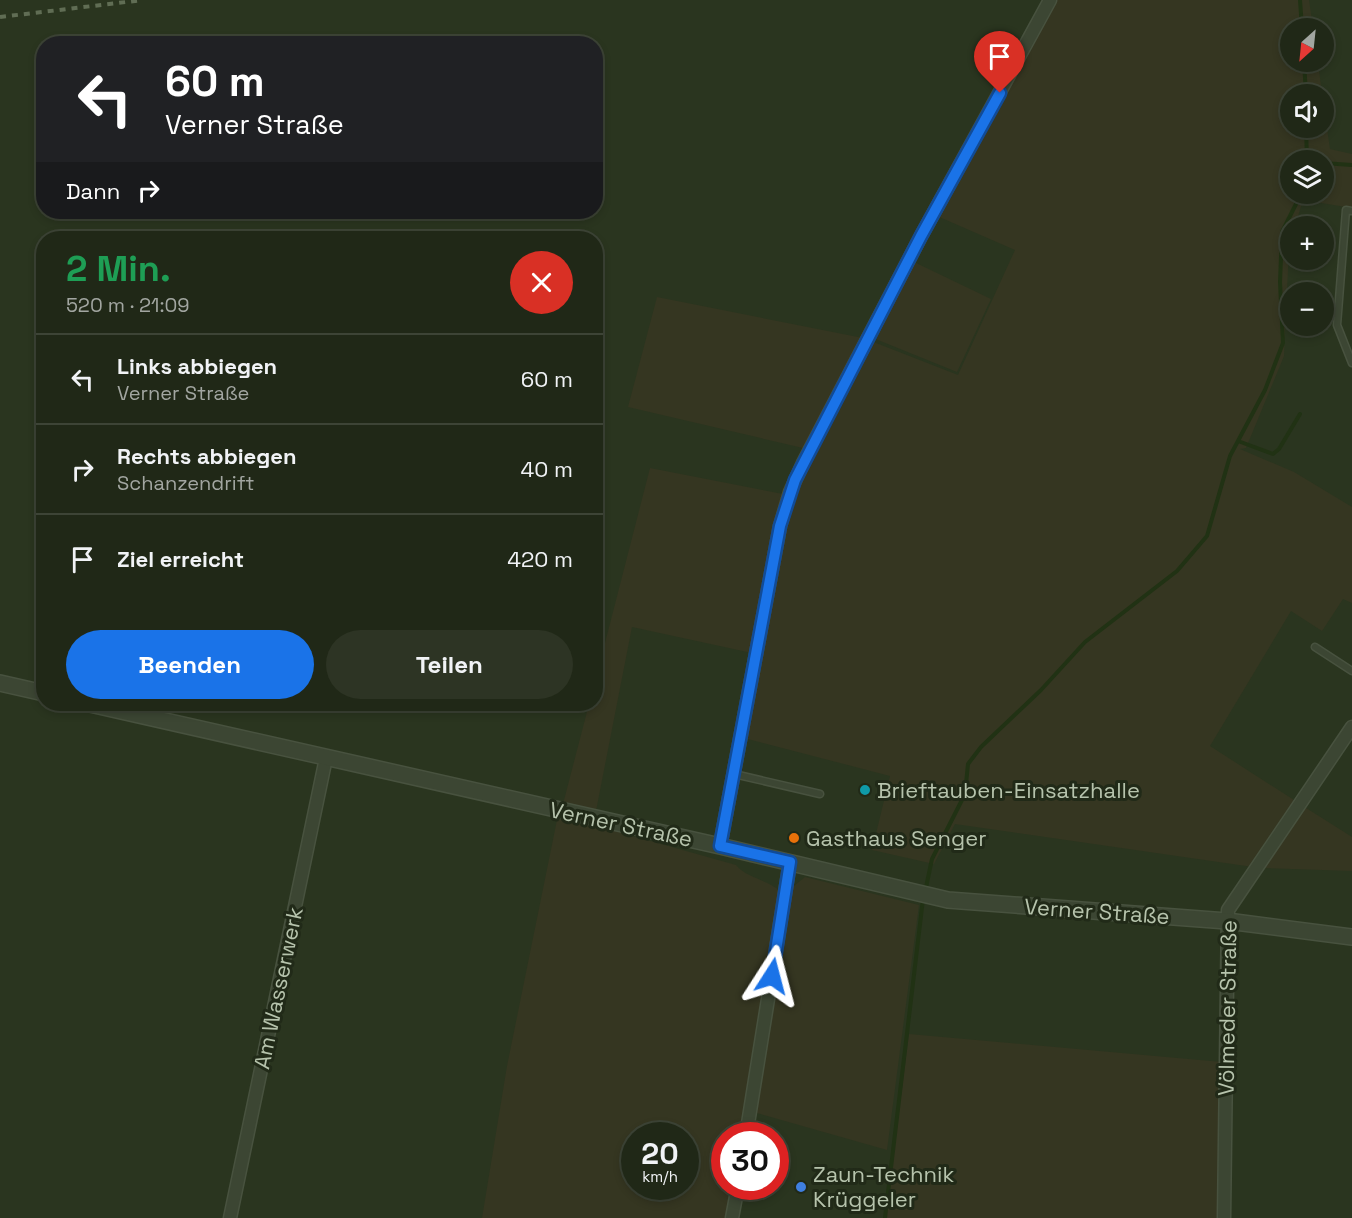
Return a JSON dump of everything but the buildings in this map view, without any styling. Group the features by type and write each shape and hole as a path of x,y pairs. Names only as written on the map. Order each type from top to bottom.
{"street":[{"path":"720,846 780,526 795,480 921,236 1050,0"},
{"path":"0,683 36,691"},
{"name":"Verner Straße","path":"120,711 720,846 948,900 1227,921 1352,937"},
{"name":"Völmeder Straße","path":"1224,1218 1228,910 1352,727"},
{"name":"Am Wasserwerk","path":"230,1218 326,759"},
{"path":"748,1122 790,862"},
{"path":"732,1218 735,1200"}],"lane":[{"path":"1352,211 1346,210 1337,325 1352,363"},
{"path":"1315,647 1352,671"},
{"path":"733,774 819,794"}],"green space":[{"path":"1054,0 1309,0 1312,18 1280,18 1280,72 1319,72 1321,84 1280,84 1280,138 1328,138 1330,149 1352,154 1352,208 1328,204 1334,204 1334,150 1280,150 1280,204 1302,204 1298,216 1280,216 1280,270 1288,270 1287,282 1280,282 1280,336 1285,336 1284,356 1246,448 1240,449 1294,472 1352,507 1352,603 1343,599 1322,631 1291,611 1210,746 1297,802 1253,867 955,824 934,864 872,850 890,776 744,738 783,527 793,491 871,341 958,375 1015,250 937,216"},
{"path":"912,261 991,299 957,372 873,338"},
{"path":"657,297 863,338 803,448 628,407"},
{"path":"650,468 783,494 752,653 632,627 596,811 563,804 587,711 603,711 603,651"},
{"path":"1303,806 1352,837 1352,871 1262,868"},
{"path":"558,815 736,865 745,873 779,890 742,1122 711,1122 711,1200 730,1200 727,1218 482,1218 507,1066"},
{"path":"805,877 919,905 887,1150 753,1112 789,890"},
{"path":"909,1034 1222,1062 1217,1218 887,1218"}],"waterway":[{"path":"1300,0 1301,18"},
{"path":"1305,72 1305,84"},
{"path":"1306,138 1307,150"},
{"path":"1334,164 1352,165"},
{"path":"925,892 932,859 965,794 968,764 981,747 1041,690 1085,642 1177,571 1207,536 1230,456 1265,390 1283,343 1280,282 1282,232 1296,204"},
{"path":"1238,441 1273,454 1279,449 1300,414"},
{"path":"885,1218 923,899"}],"railway":[{"path":"0,17 143,0"}],"place":[{"name":"Brieftauben-Einsatzhalle","path":"865,790"},
{"name":"Gasthaus Senger","path":"794,838"},
{"name":"Zaun-Technik Krüggeler","path":"801,1187"}],"route":[{"path":"772,976 790,862 720,846 780,526 795,480 921,236 1000,93"}]}
